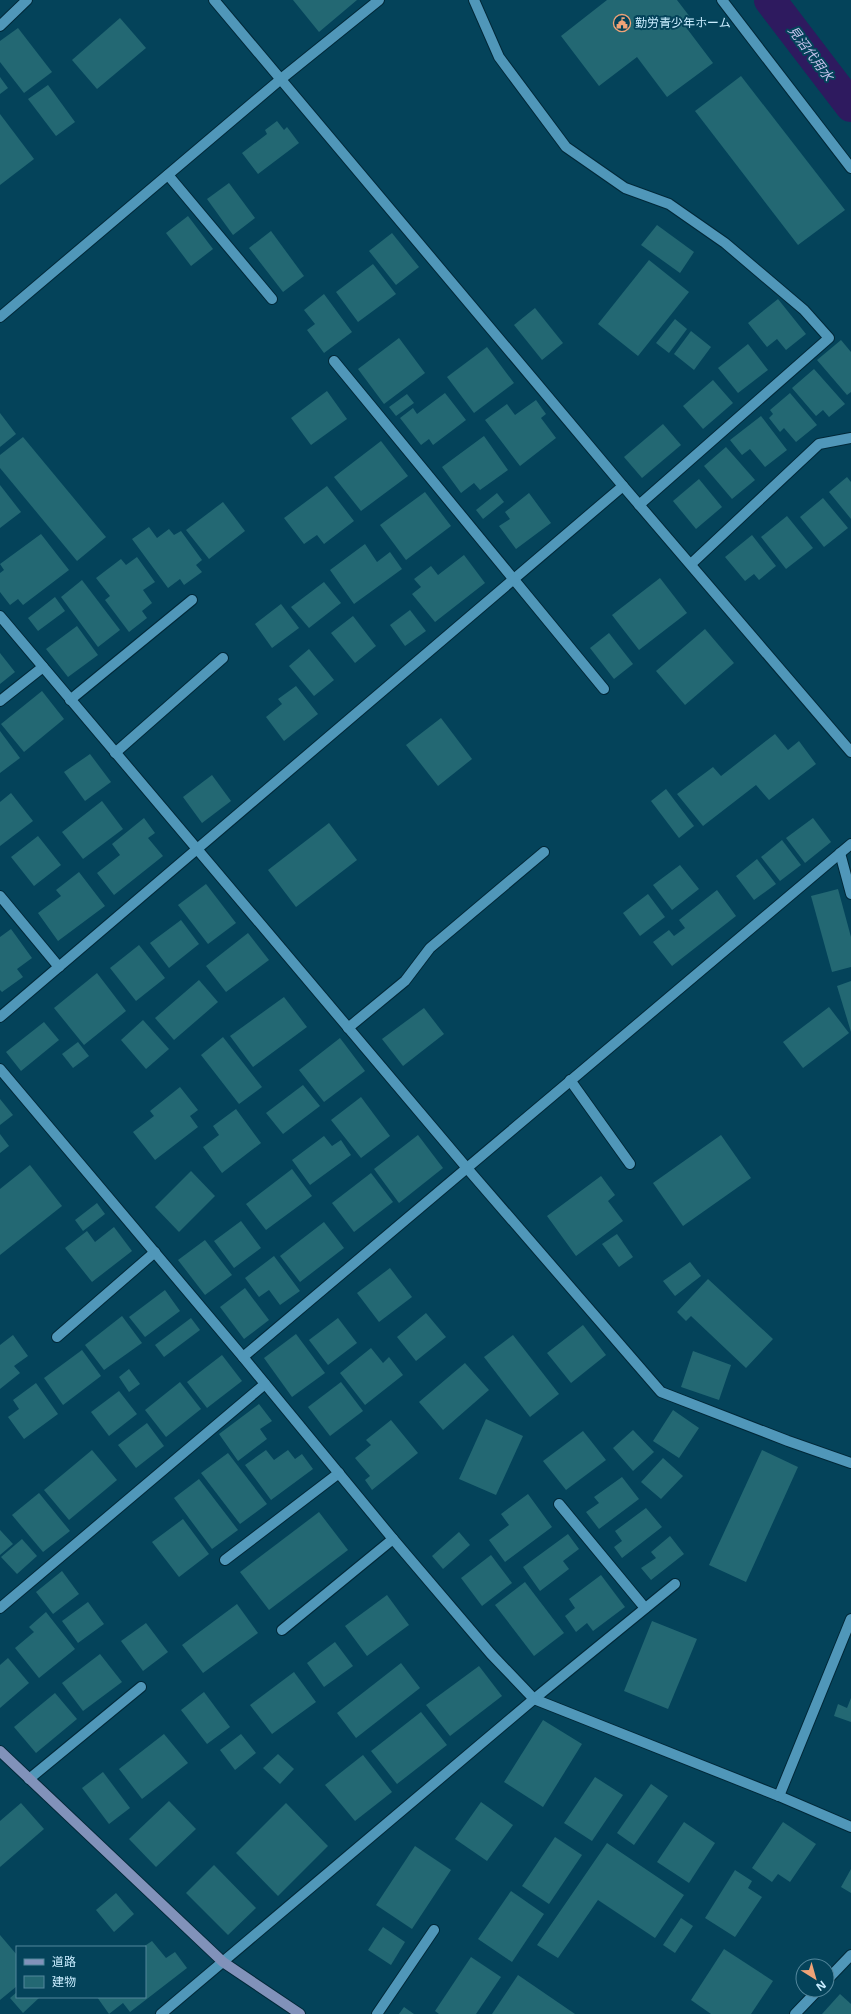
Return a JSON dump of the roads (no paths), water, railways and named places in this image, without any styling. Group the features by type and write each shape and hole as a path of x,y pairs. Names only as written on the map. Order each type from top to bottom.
{"street":[{"path":"0,26 27,0"},
{"path":"214,0 639,505 851,752"},
{"path":"0,317 281,79 379,0"},
{"path":"474,0 499,57 566,147 625,188 669,204 725,243 804,310 829,338 639,505"},
{"path":"722,0 851,168"},
{"path":"168,175 272,299"},
{"path":"334,361 604,689"},
{"path":"691,564 819,444 851,438"},
{"path":"0,1017 623,486"},
{"path":"70,700 192,600"},
{"path":"0,616 466,1167 661,1392 788,1441 851,1462"},
{"path":"115,753 223,658"},
{"path":"0,701 43,667"},
{"path":"242,1356 851,844"},
{"path":"348,1028 405,981 430,948 544,852"},
{"path":"840,854 851,894"},
{"path":"0,896 59,967"},
{"path":"0,1069 339,1472 393,1539 492,1654 534,1699 779,1796 851,1827"},
{"path":"570,1080 630,1164"},
{"path":"57,1337 155,1252"},
{"path":"0,1608 265,1384"},
{"path":"225,1560 339,1472"},
{"path":"559,1504 645,1608"},
{"path":"282,1630 393,1539"},
{"path":"161,2014 534,1699 675,1584"},
{"path":"779,1796 851,1618"},
{"path":"29,1779 141,1687"},
{"path":"0,1751 223,1962 300,2014"},
{"path":"377,2014 434,1930"},
{"path":"835,1972 851,1955"},
{"path":"795,2014 810,1998"}],"waterway":[{"name":"見沼代用水","path":"770,0 851,106"}],"place":[{"name":"勤労青少年ホーム","path":"622,23"}]}
